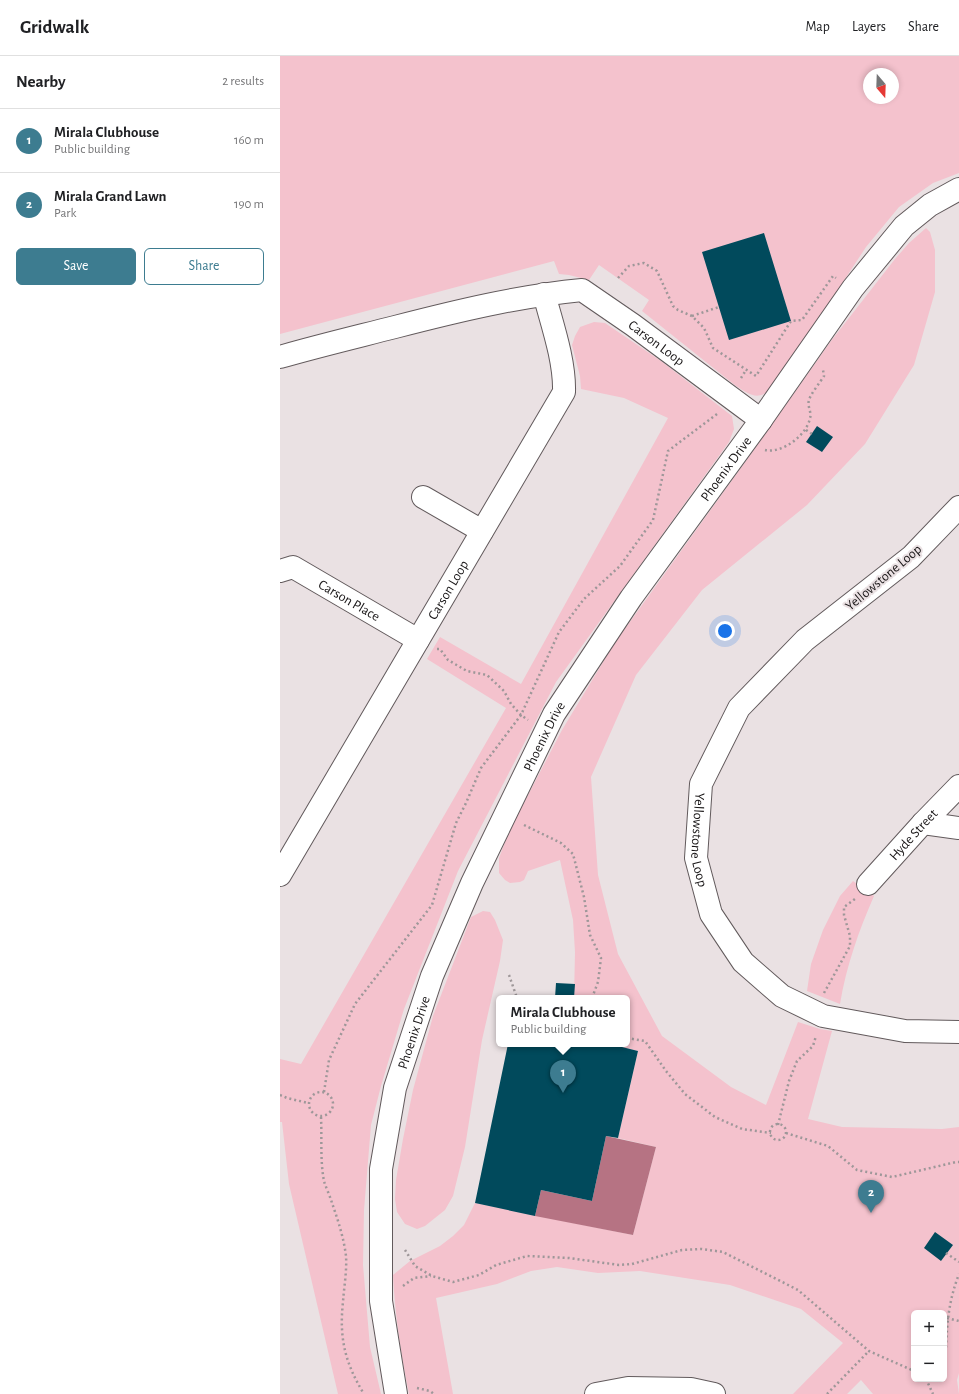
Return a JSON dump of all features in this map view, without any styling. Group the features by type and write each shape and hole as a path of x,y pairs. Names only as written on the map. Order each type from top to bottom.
{"street":[{"name":"Phoenix Drive","path":"396,1394 381,1301 380,1247 381,1169 394,1088 432,976 472,883 504,814 554,714 631,598 761,420 853,288 904,226 930,205 959,189"},
{"name":"Carson Loop","path":"280,357 425,319 512,299 582,290 633,324 761,420"},
{"name":"Carson Loop","path":"280,875 564,392 563,373 544,294"},
{"path":"423,497 482,531"},
{"name":"Yellowstone Loop","path":"959,506 911,557 806,640 739,708 700,784 696,858 711,914 743,962 782,996 823,1016 905,1031 959,1032"},
{"name":"Carson Place","path":"280,571 293,567 418,640"},
{"name":"Hyde Street","path":"868,884 923,823 959,786"},
{"path":"923,823 959,828"},
{"path":"596,1394 628,1388 691,1389 714,1394"}],"path":[{"path":"618,278 629,266 644,263 657,271 673,306 678,310 692,316 704,328 713,348 756,376 791,321 802,320 833,276 853,288"},
{"path":"692,316 719,307"},
{"path":"324,1092 329,1060 355,1004 432,905 456,824 481,768 521,715 559,632 584,599 620,566 653,520 668,451 716,415 746,370"},
{"path":"806,430 812,434"},
{"path":"418,640 436,649 440,649 448,660 467,671 487,676 504,691 511,704 521,715"},
{"path":"504,814 562,843 573,854 584,897 590,935 601,958 598,982 593,995"},
{"path":"509,975 516,995"},
{"path":"630,1038 645,1041 666,1071 685,1094 715,1117 742,1129 770,1133 774,1138 779,1140 784,1137 786,1133"},
{"path":"324,1092 332,1098 333,1106 329,1114 321,1117 311,1112 308,1102 314,1094 324,1092"},
{"path":"280,1095 287,1098 308,1102"},
{"path":"321,1117 324,1181 332,1203 346,1257 346,1280 341,1326 344,1348 353,1376 364,1394"},
{"path":"770,1133 774,1126 783,1126 786,1133 828,1146 858,1170 892,1177 959,1162"},
{"path":"405,1250 414,1266 432,1276 452,1282 479,1275 496,1265 528,1256 569,1258 619,1265 632,1264 682,1250 702,1249 723,1252 798,1290 869,1351 911,1370"},
{"path":"946,1253 959,1262"},
{"path":"959,1274 953,1289 947,1318 959,1321"},
{"path":"402,1287 414,1278 432,1276"},
{"path":"827,1394 869,1351"},
{"path":"927,1382 933,1394"}],"shaded area":[{"path":"280,56 959,56 959,173 933,183 899,207 866,247 843,282 840,290 770,390 765,393 757,396 749,394 736,386 642,311 649,300 599,265 589,280 559,274 554,261 280,334"},
{"path":"926,228 930,232 935,250 935,292 914,365 865,444 807,505 702,590 636,675 591,777 598,875 618,954 662,1036 731,1087 766,1105 798,1022 832,1031 808,1119 842,1127 942,1129 959,1127 959,1373 957,1380 959,1394 873,1394 861,1380 847,1394 793,1394 843,1343 801,1309 730,1285 640,1271 598,1273 557,1267 531,1271 497,1284 436,1298 453,1394 409,1394 403,1365 395,1305 393,1275 410,1261 440,1246 453,1236 464,1225 475,1203 633,1235 656,1147 618,1138 638,1051 622,1047 630,1047 630,995 574,995 575,952 573,920 560,860 528,871 524,880 510,883 499,873 499,858 515,820 562,730 614,644 831,341 895,259 909,243"},
{"path":"594,322 605,323 661,361 732,416 734,429 729,442 556,682 458,871 404,1009 371,1125 364,1210 363,1265 370,1347 381,1394 338,1394 289,1184 282,1122 280,1122 280,1059 301,1064 506,708 427,659 440,637 521,684 668,418 624,398 581,389 580,376 572,345 580,327"},
{"path":"853,881 874,896 854,949 840,1004 807,991 811,964 823,930 840,896"},
{"path":"483,911 490,912 503,940 500,961 482,1040 465,1147 453,1196 445,1210 425,1226 417,1229 405,1224 397,1212 395,1199 396,1180 413,1090 433,1016 471,917"},
{"path":"606,1136 656,1147 633,1235 535,1216 541,1190 592,1201"}],"building":[{"path":"764,233 791,321 729,340 702,252"},
{"path":"817,426 833,437 822,452 806,442"},
{"path":"556,983 575,984 574,995 555,995"},
{"path":"507,1047 622,1047 638,1051 618,1138 606,1136 592,1201 541,1190 535,1216 475,1203"},
{"path":"935,1232 953,1245 941,1261 924,1248"}],"place":[{"name":"Mirala Clubhouse","path":"563,1093"},
{"name":"Mirala Grand Lawn","path":"871,1213"}]}
